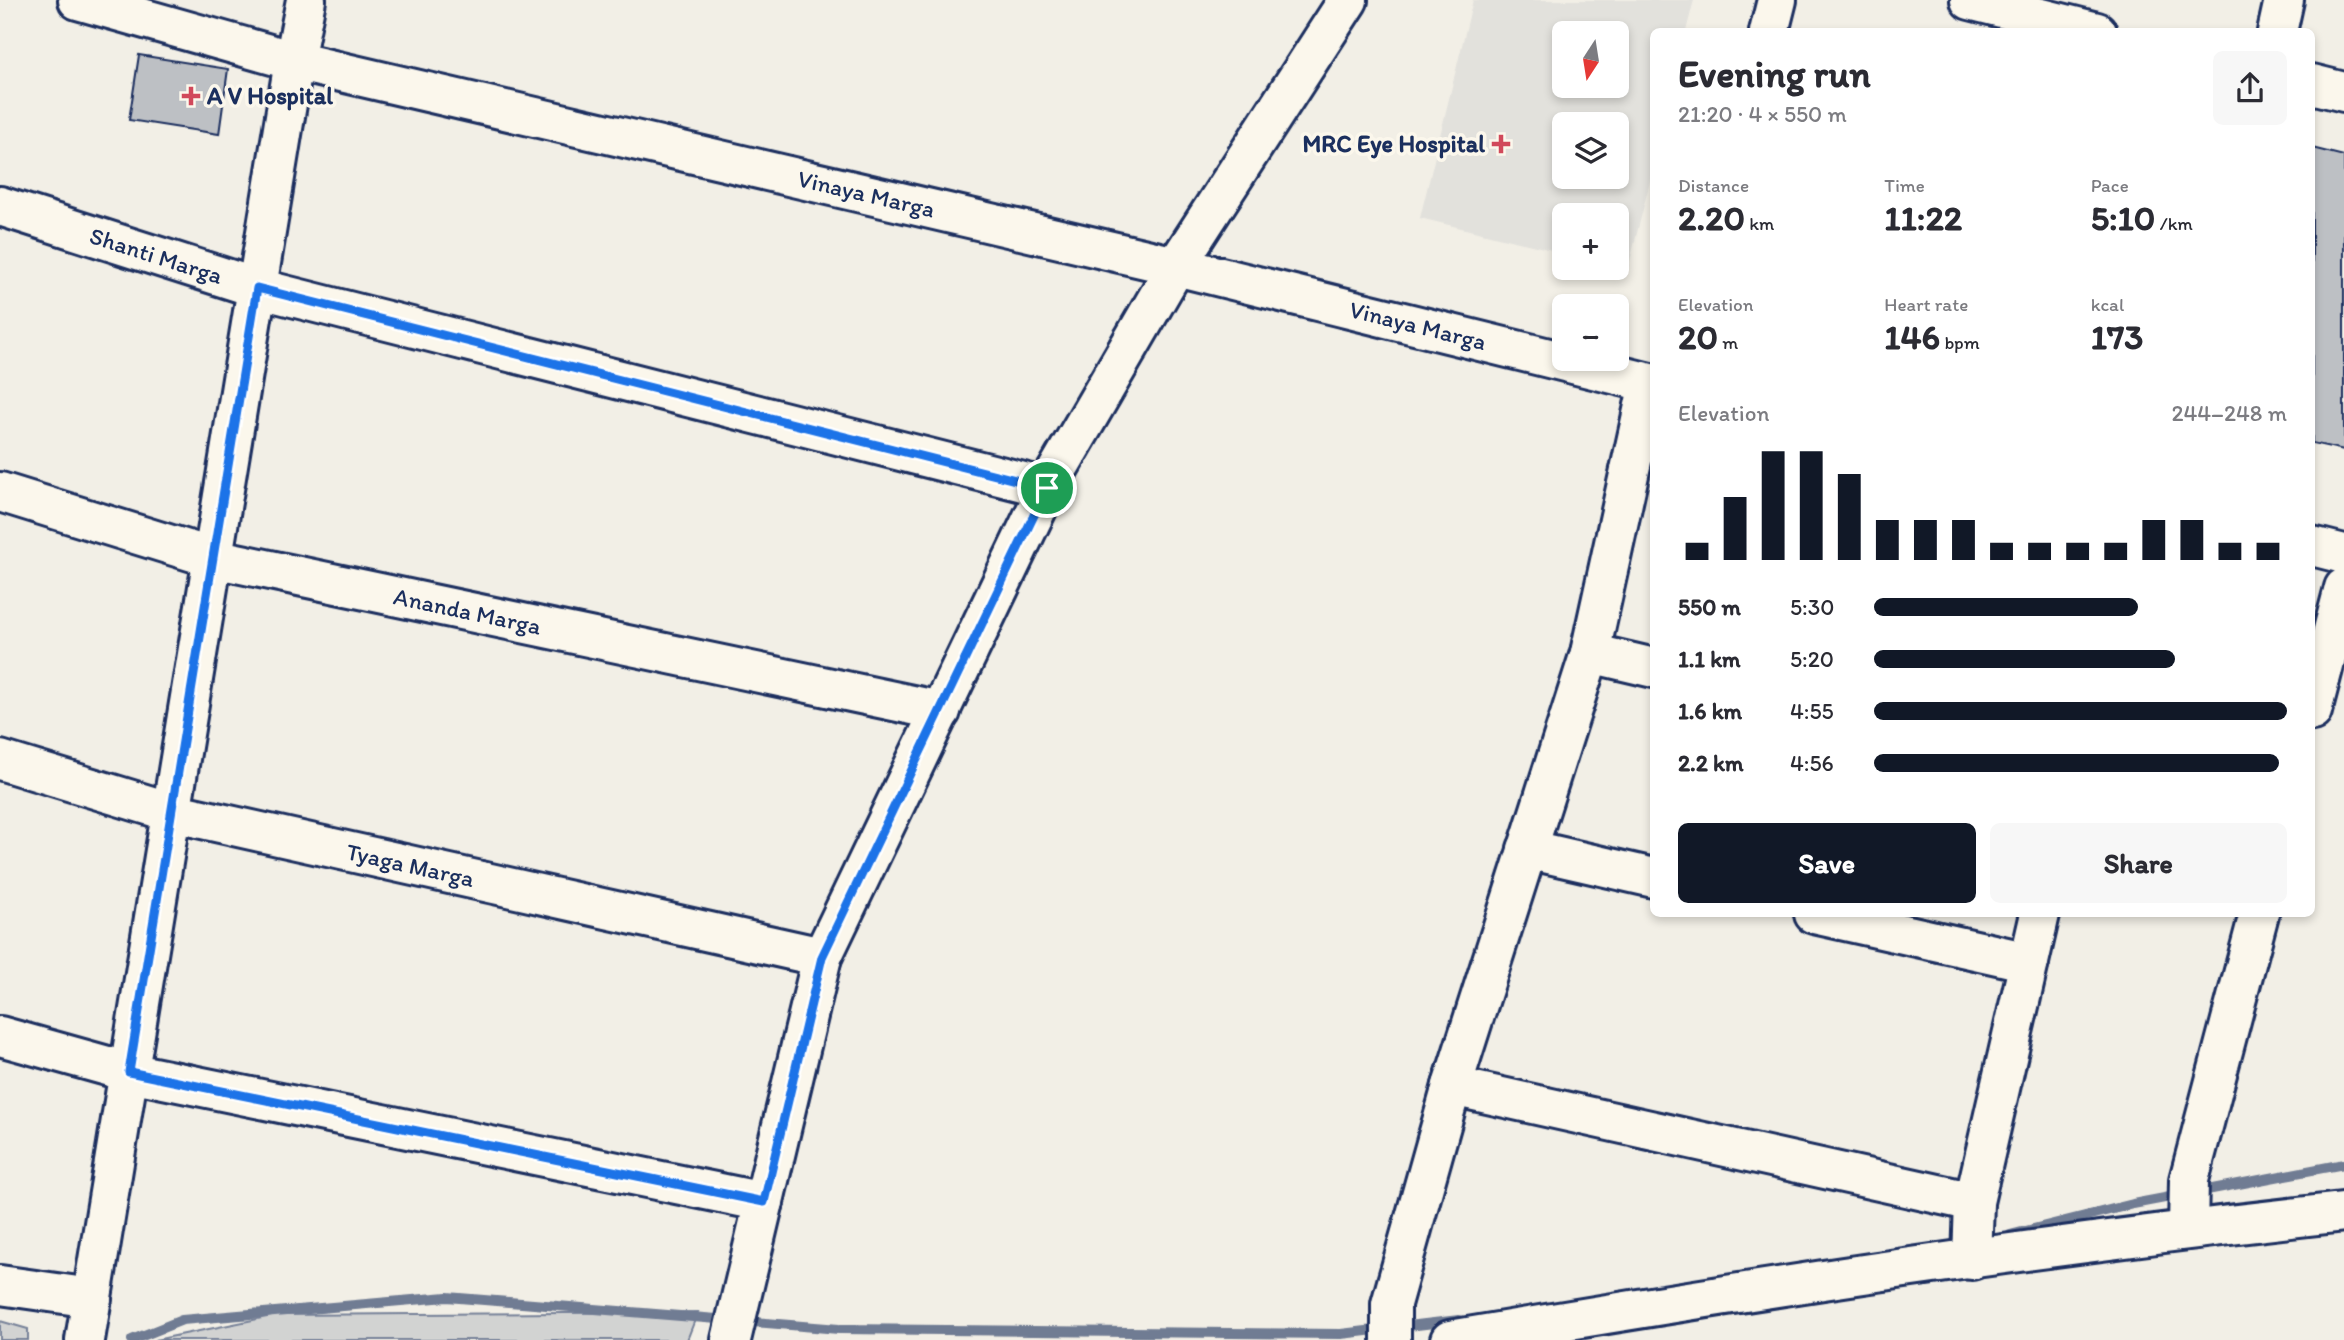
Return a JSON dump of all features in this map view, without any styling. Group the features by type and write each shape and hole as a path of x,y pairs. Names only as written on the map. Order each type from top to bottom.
{"street":[{"name":"Vinaya Marga","path":"78,0 295,61 1176,266 1650,384"},
{"path":"85,1338 306,0"},
{"path":"732,1333 748,1276 822,957 1047,488 1176,266 1348,0"},
{"path":"1770,28 1777,0"},
{"path":"1969,0 2081,28"},
{"path":"2278,28 2284,0"},
{"path":"2315,85 2344,92"},
{"name":"Shanti Marga","path":"0,206 257,288 1047,488"},
{"path":"1391,1326 1452,1086 1590,653 1650,393"},
{"name":"Ananda Marga","path":"0,492 213,558 941,711"},
{"path":"2315,547 2344,554"},
{"path":"2315,699 2344,588"},
{"path":"1590,653 1650,667"},
{"name":"Tyaga Marga","path":"0,760 172,812 822,957"},
{"path":"1527,849 1650,877"},
{"path":"1827,917 2029,962"},
{"path":"1973,1232 2039,917"},
{"path":"2188,1208 2258,917"},
{"path":"0,1036 129,1072 764,1202"},
{"path":"1452,1086 1973,1232"},
{"path":"1450,1340 1621,1325 1973,1232 2188,1208 2344,1212"},
{"path":"0,1285 92,1298"}],"shaded area":[{"name":"MRC Eye Hospital","path":"1473,0 1694,0 1687,28 1650,28 1650,181 1629,265 1629,203 1552,203 1552,250 1420,218"},
{"path":"698,1312 687,1340 155,1340 277,1315"},
{"path":"0,1321 28,1329 28,1340 0,1340"}],"building":[{"path":"139,55 228,69 219,134 129,120"},
{"path":"2315,149 2344,156 2344,450 2315,444"}],"waterway":[{"path":"2010,1235 2133,1204 2344,1164"},
{"path":"132,1340 182,1320 447,1297 839,1329 1341,1334 1459,1320"}],"place":[{"name":"A V Hospital","path":"191,96"},
{"name":"MRC Eye Hospital","path":"1501,144"}],"route":[{"path":"257,288 1047,488 822,957 764,1202 129,1072 257,288"}]}
